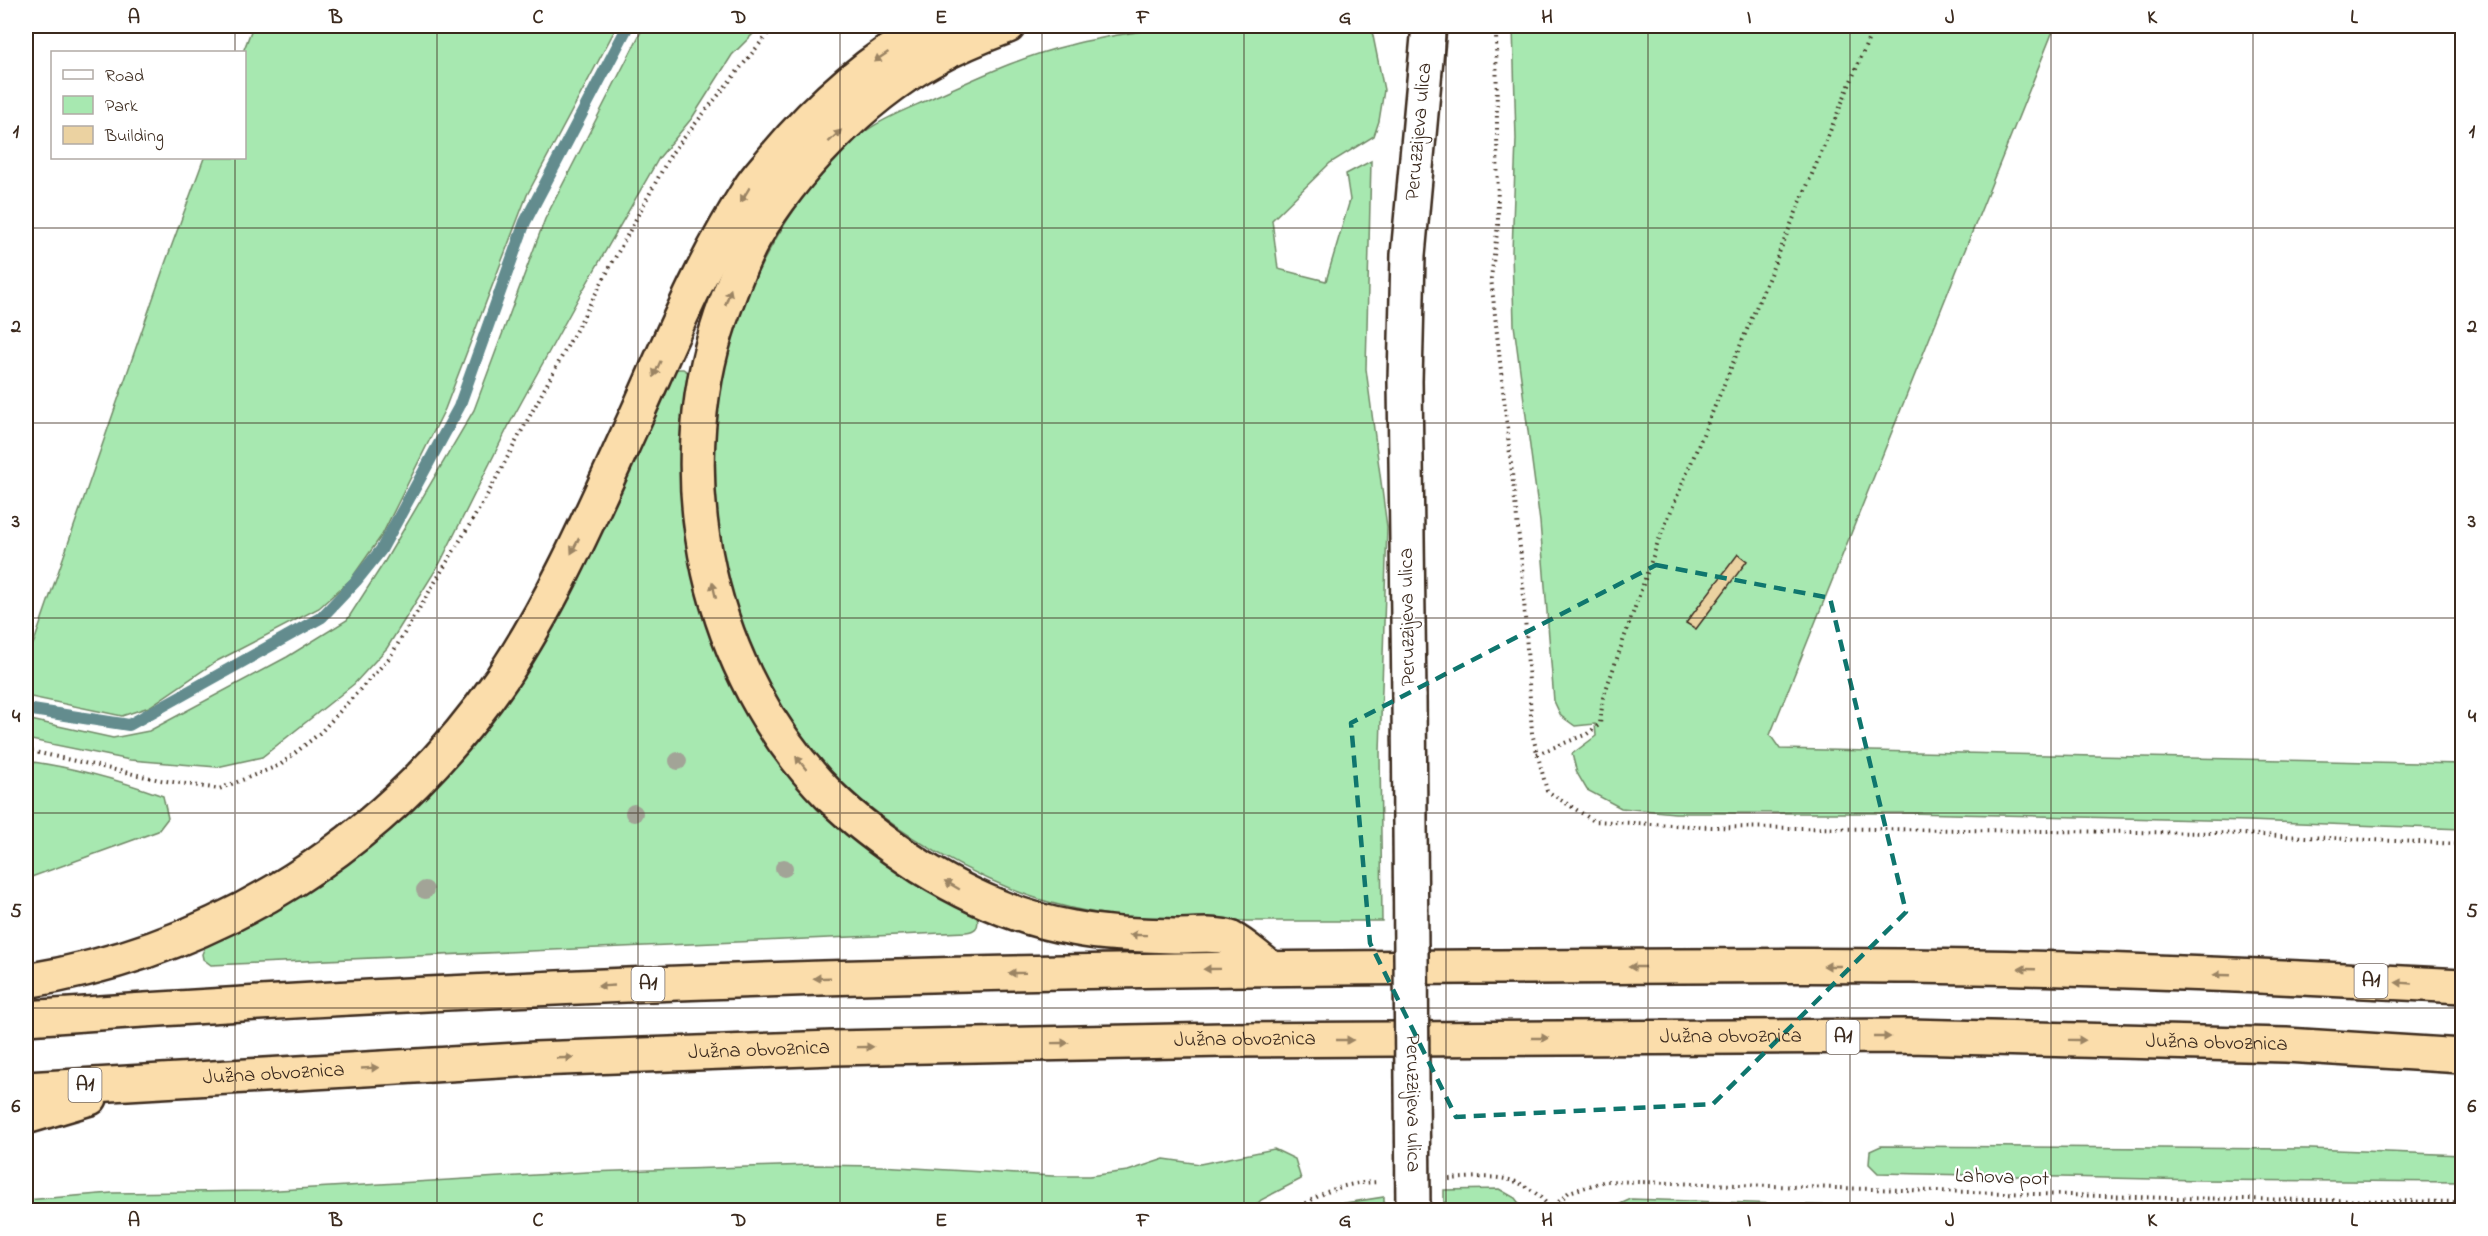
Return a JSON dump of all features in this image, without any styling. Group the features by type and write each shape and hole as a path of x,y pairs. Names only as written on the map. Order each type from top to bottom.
{"highway":[{"path":"26,981 104,965 199,931 243,910 295,881 342,848 385,813 429,768 471,721 540,616 593,509 691,294 750,188 788,141 832,95 868,65 931,26"},
{"path":"1008,26 974,39 927,63 885,91 831,139 803,169 754,237 735,276 709,353 697,440 697,483 701,521 716,601 728,639 743,672 780,735 804,767 831,797 860,822 923,868 963,891 1000,908 1038,921 1074,929 1126,935 1228,937 1270,968"},
{"name":"A1","path":"26,1018 648,984 887,976 1270,968 1911,966 2280,976 2463,986"},
{"name":"Južna obvoznica","path":"26,1089 535,1059 833,1048 1236,1040 1909,1036 2286,1045 2463,1056"},
{"path":"26,1117 144,1082"}],"main road":[{"name":"Peruzzijeva ulica","path":"1413,1210 1405,381 1407,255 1429,26"}],"path":[{"path":"26,750 160,780 219,789 280,765 320,733 390,657 485,499 671,154 774,26"},
{"path":"1496,26 1498,225 1491,278 1522,566 1532,733 1547,791 1594,821 1712,827 2216,833 2463,844"},
{"path":"1537,754 1587,734 1600,724 1603,698 1658,542 1874,26"},
{"name":"Lahova pot","path":"1550,1210 1569,1192 1606,1182 2169,1198 2463,1202"}],"highlighted area":[{"path":"1656,565 1830,598 1906,912 1713,1104 1456,1117 1370,943 1351,723"}],"green space":[{"path":"253,26 617,26 527,195 445,409 382,535 351,579 319,608 217,661 149,707 122,716 26,696 26,657 34,642 204,159 246,159 246,51 243,51"},
{"path":"644,26 761,26 732,55 692,118 659,158 510,423 440,563 387,648 354,684 262,757 217,767 130,760 26,739 26,719 113,738 149,731 287,657 347,620 385,561 474,410 545,219"},
{"path":"1175,26 1371,26 1384,90 1374,136 1330,163 1272,220 1278,269 1326,281 1350,200 1346,174 1371,161 1366,369 1387,527 1380,752 1382,921 1184,921 1099,914 1044,901 1016,891 936,852 885,819 839,780 819,759 786,716 759,668 738,616 724,561 715,505 714,449 718,394 729,341 768,252 813,184 848,146 866,131 906,109 1035,55 1083,42"},
{"path":"1513,26 2055,26 1770,735 1780,749 2462,764 2462,829 2248,821 1909,813 1675,813 1621,808 1587,790 1577,773 1572,754 1596,736 1595,724 1575,726 1561,716 1554,701 1540,522 1514,325 1512,252 1516,139"},
{"path":"678,369 689,373 681,478 685,513 705,613 893,865 977,918 976,928 966,932 211,965 203,959 202,954 205,947 310,889 360,854 406,816 452,769 492,718 529,664 562,608 620,491 672,371"},
{"path":"26,761 95,775 163,796 168,818 158,831 26,879"},
{"path":"1881,1146 2311,1149 2462,1155 2462,1182 2200,1180 1878,1173 1869,1164 1870,1151"},
{"path":"1274,1149 1295,1159 1301,1179 1261,1200 1251,1210 26,1210 26,1200 112,1193 262,1191 587,1172 811,1165 1089,1176 1128,1171 1164,1159 1200,1164"},
{"path":"1499,1189 1515,1198 1524,1210 1444,1210 1444,1190"},
{"path":"1384,1197 1384,1210 1311,1210 1326,1206"},
{"path":"1631,1199 1960,1210 1607,1210"}],"building":[{"path":"1738,554 1747,561 1696,629 1686,623"}],"waterway":[{"path":"26,709 129,725 322,617 356,581 381,550 459,407 525,222 628,26"}]}
